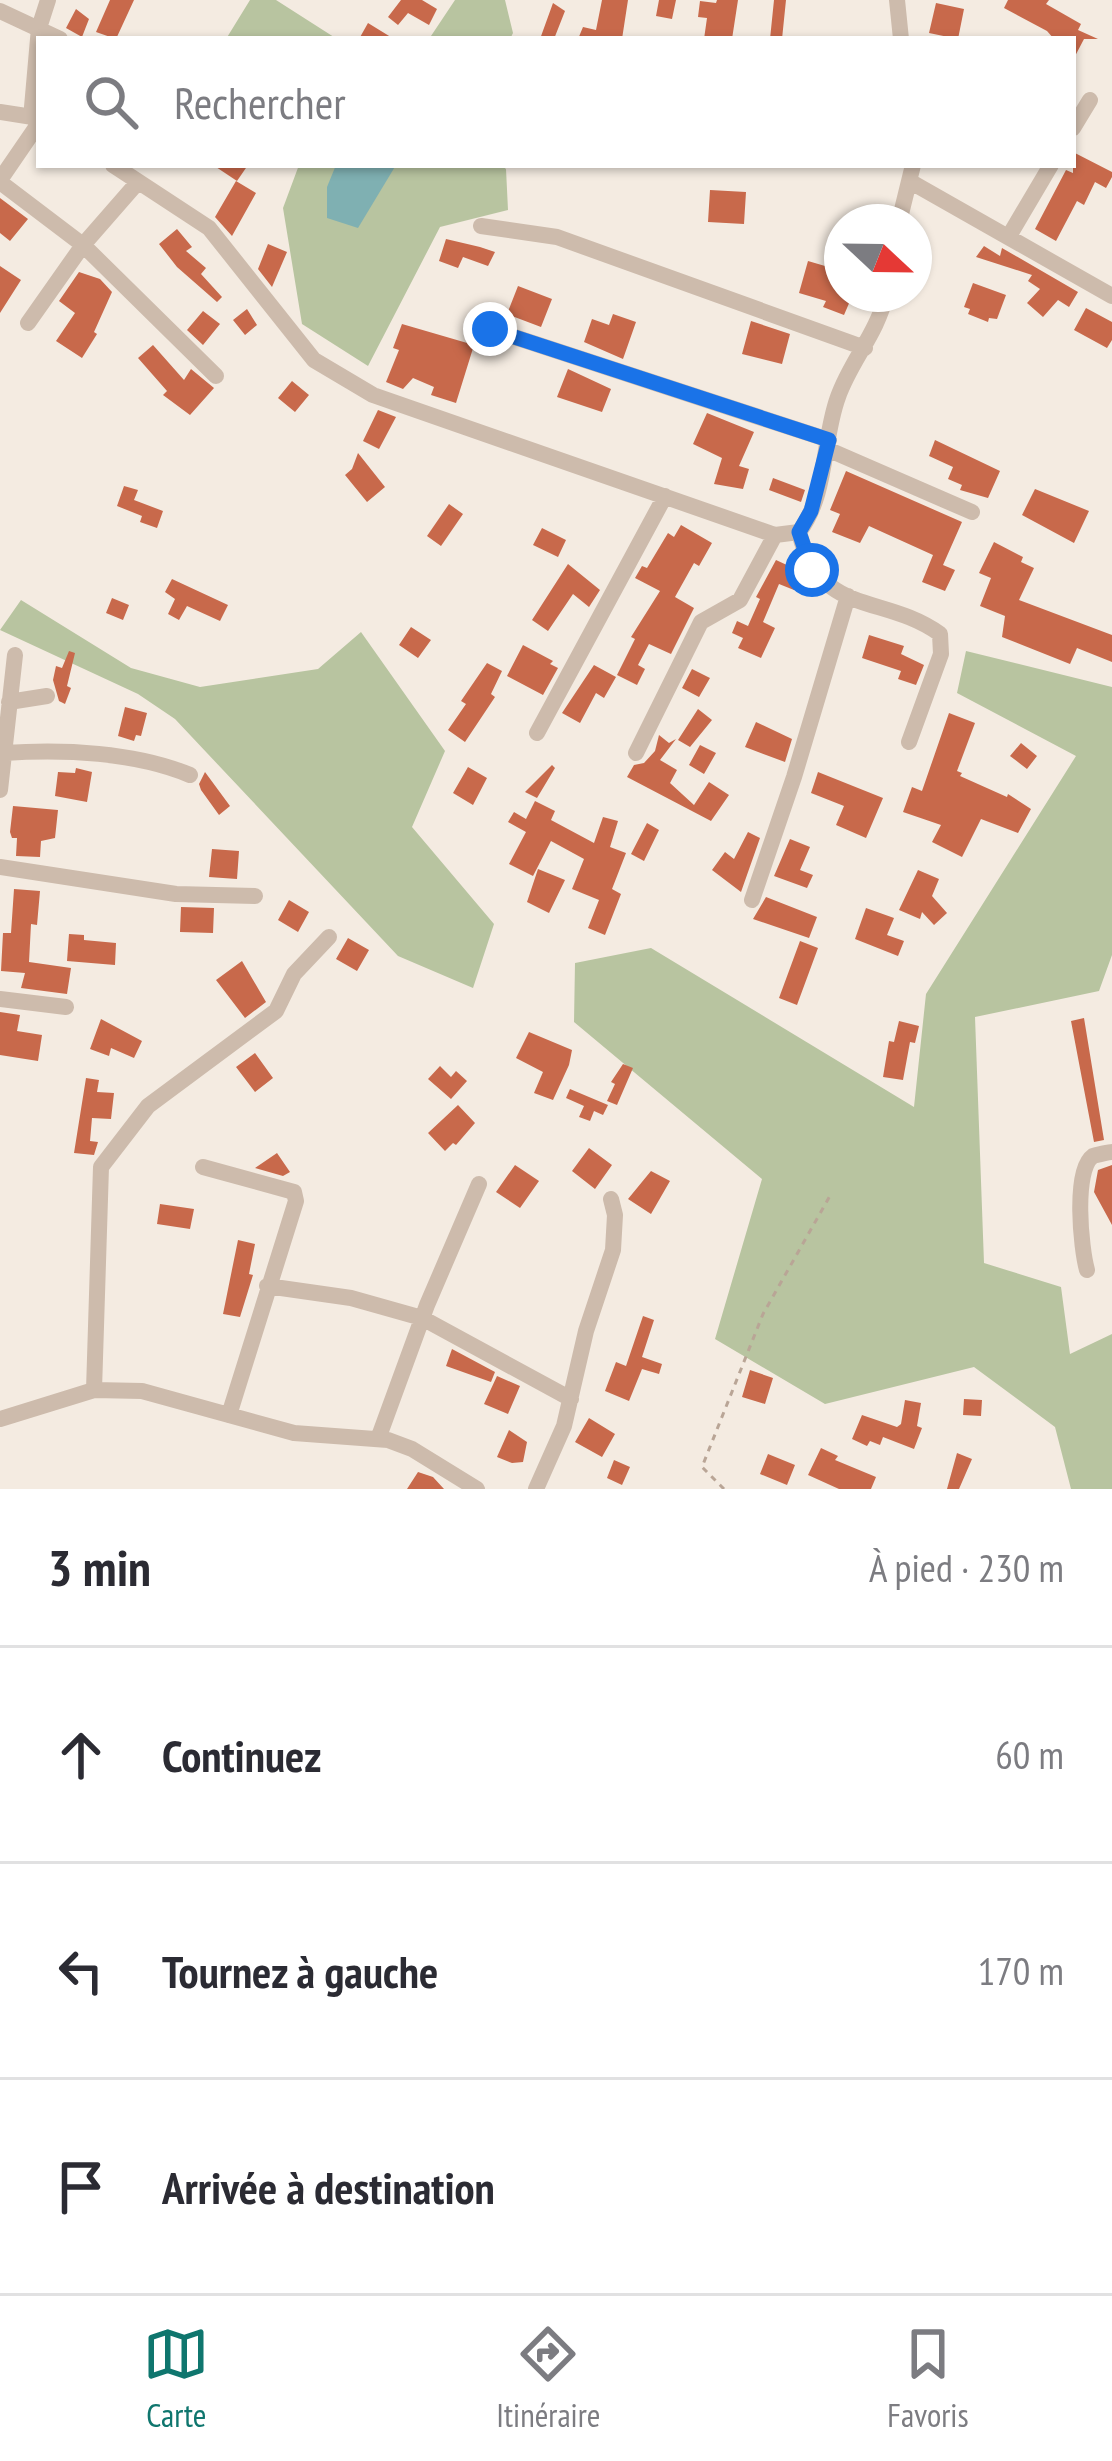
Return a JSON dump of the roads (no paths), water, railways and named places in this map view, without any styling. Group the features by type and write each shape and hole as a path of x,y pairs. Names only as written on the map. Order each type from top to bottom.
{"street":[{"path":"39,36 48,0"},
{"path":"897,0 901,36"},
{"path":"0,11 54,36"},
{"path":"1076,123 1090,100"},
{"path":"0,112 36,116"},
{"path":"36,118 0,181 83,245 216,376"},
{"path":"117,168 209,229 314,360 373,394 775,535 799,532"},
{"path":"1009,236 1049,168"},
{"path":"904,204 912,173 1112,296"},
{"path":"28,323 83,245 138,182"},
{"path":"481,226 557,237 865,348"},
{"path":"881,312 838,397 811,511 799,532 820,581 940,634 940,654 909,742"},
{"path":"490,329 828,444 972,512"},
{"path":"537,733 665,496"},
{"path":"636,753 701,622 740,600 775,535"},
{"path":"752,901 848,596"},
{"path":"0,790 15,656"},
{"path":"9,702 47,696"},
{"path":"4,753 47,750 146,762 190,775"},
{"path":"0,867 176,894 255,896"},
{"path":"94,1390 101,1167 148,1106 276,1011 294,974 329,937"},
{"path":"0,999 66,1007"},
{"path":"1087,1270 1082,1254 1083,1169 1094,1156 1112,1151"},
{"path":"202,1167 294,1192 296,1201 229,1415"},
{"path":"378,1439 422,1318 479,1184"},
{"path":"536,1489 564,1426 586,1331 614,1250 611,1199"},
{"path":"267,1286 351,1298 422,1318 571,1399"},
{"path":"0,1420 94,1390 142,1391 294,1433 378,1439 412,1449 477,1489"}],"water":[{"path":"335,168 394,168 358,228 327,218 327,187"}]}
